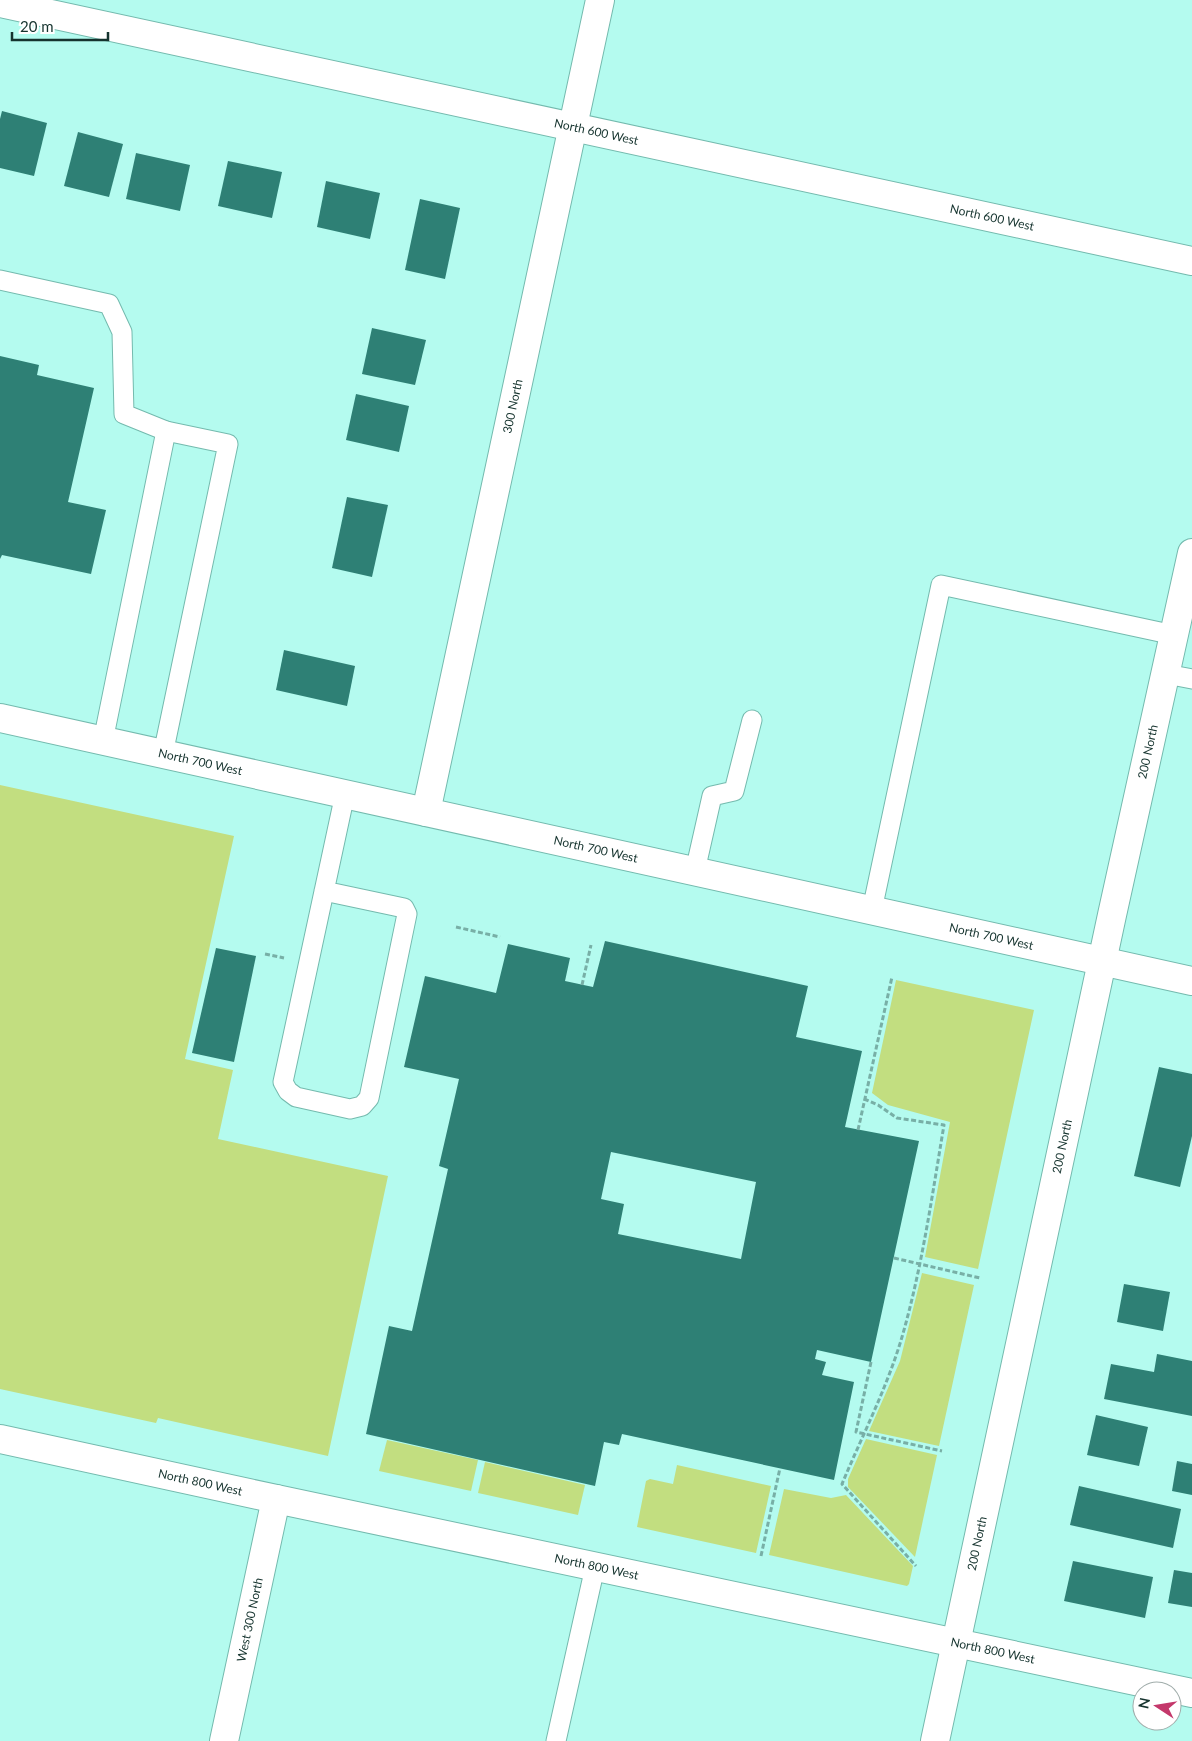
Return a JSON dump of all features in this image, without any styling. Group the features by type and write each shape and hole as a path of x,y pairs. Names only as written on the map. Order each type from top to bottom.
{"street":[{"name":"300 North","path":"426,812 600,0"},
{"name":"North 600 West","path":"0,3 1192,261"},
{"name":"200 North","path":"935,1741 1102,962 1179,677 1174,635 1192,554"},
{"name":"North 700 West","path":"0,718 1192,981"},
{"name":"North 800 West","path":"0,1439 1192,1693"},
{"name":"West 300 North","path":"224,1741 276,1499"}],"lane":[{"path":"0,280 109,304 122,332 124,414 166,431 228,444 163,754"},
{"path":"103,741 166,431"},
{"path":"872,910 941,585 1174,635"},
{"path":"695,871 712,796 734,791 752,720"},
{"path":"324,891 404,908 407,914 369,1098 362,1106 350,1109 296,1097 288,1091 283,1082 324,891 345,794"},
{"path":"556,1741 595,1567"}],"path":[{"path":"456,927 500,937"},
{"path":"582,985 591,945"},
{"path":"858,1130 892,977"},
{"path":"864,1099 878,1105 898,1118 944,1125 919,1264 902,1337 889,1374 842,1484 916,1566"},
{"path":"894,1258 980,1278"},
{"path":"871,1362 856,1432 942,1451"},
{"path":"761,1556 780,1468"}],"green space":[{"path":"0,785 234,836 185,1059 233,1070 218,1139 388,1176 328,1456 158,1418 156,1423 0,1389"},
{"path":"896,980 1034,1010 978,1269 925,1257 950,1122 888,1105 872,1093"},
{"path":"922,1273 974,1285 939,1446 869,1431 900,1361"},
{"path":"866,1439 937,1455 915,1557 848,1487 848,1479"},
{"path":"387,1440 478,1460 471,1491 379,1471"},
{"path":"485,1462 585,1485 578,1515 478,1493"},
{"path":"677,1465 771,1486 756,1553 637,1527 646,1481 650,1479 673,1484"},
{"path":"784,1489 831,1498 846,1495 913,1566 909,1584 907,1586 769,1555"}],"building":[{"path":"2,111 47,123 34,176 0,168 0,119"},
{"path":"78,132 123,144 109,197 64,186"},
{"path":"136,153 190,165 180,211 126,199"},
{"path":"228,161 282,172 272,218 218,206"},
{"path":"326,181 380,193 370,239 317,227"},
{"path":"420,199 460,208 445,279 405,270"},
{"path":"372,328 426,340 415,385 362,374"},
{"path":"0,356 39,365 37,375 94,388 68,502 106,510 91,574 2,555 0,559"},
{"path":"356,394 409,406 399,452 346,440"},
{"path":"347,497 388,505 372,577 332,568"},
{"path":"284,650 355,666 347,706 276,690"},
{"path":"605,941 808,986 796,1037 862,1051 845,1127 919,1141 871,1362 817,1350 815,1359 826,1362 822,1375 854,1382 834,1480 622,1434 619,1445 604,1442 595,1486 366,1434 389,1326 412,1331 448,1169 439,1166 459,1079 404,1067 425,976 496,993 508,944 570,958 565,981 593,987","holes":["611,1152 756,1182 741,1259 618,1234 624,1204 601,1199"]},
{"path":"216,948 256,956 234,1062 192,1053"},
{"path":"1159,1067 1192,1074 1192,1136 1180,1187 1134,1176"},
{"path":"1124,1284 1170,1292 1163,1331 1117,1322"},
{"path":"1157,1354 1192,1361 1192,1416 1104,1399 1111,1364 1154,1372"},
{"path":"1096,1415 1148,1427 1139,1466 1087,1455"},
{"path":"1177,1461 1192,1464 1192,1495 1172,1491"},
{"path":"1079,1486 1181,1509 1173,1548 1070,1525"},
{"path":"1073,1561 1153,1577 1145,1618 1064,1601"},
{"path":"1174,1570 1192,1573 1192,1607 1168,1603"}]}
